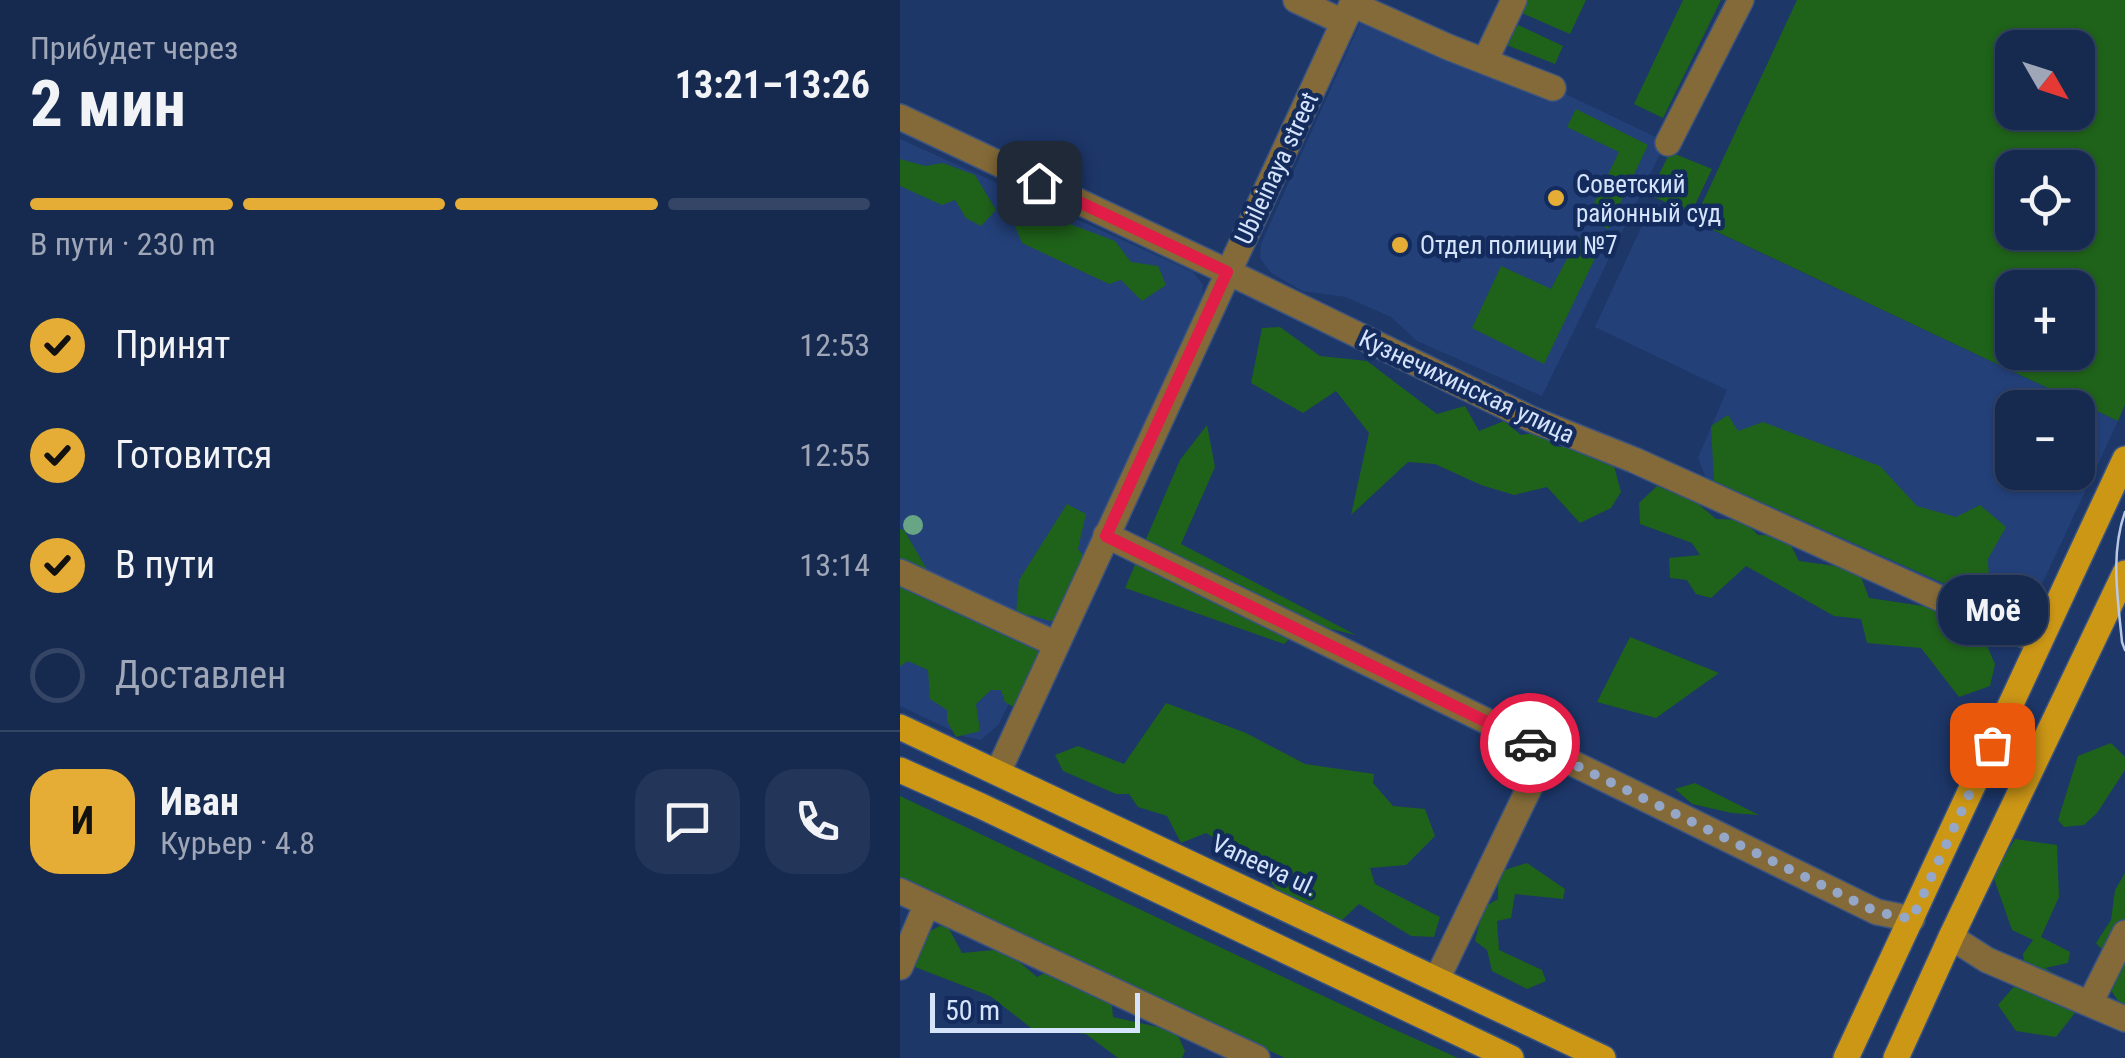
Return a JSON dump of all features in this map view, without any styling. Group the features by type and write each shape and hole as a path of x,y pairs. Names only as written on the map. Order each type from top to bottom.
{"main road":[{"path":"1846,1058 2125,459"},
{"path":"1896,1057 2125,573"},
{"name":"Vaneeva ul.","path":"900,727 1603,1058"},
{"path":"900,770 1511,1058"}],"street":[{"path":"1296,0 1350,9 1553,88"},
{"path":"1486,61 1514,0"},
{"path":"1668,143 1741,0"},
{"name":"Ubileinaya street","path":"998,772 1350,9"},
{"name":"Кузнечихинская улица","path":"900,118 1531,419 1634,460 2040,641"},
{"path":"1106,536 1877,912 1912,919"},
{"path":"900,572 1056,644"},
{"path":"1436,980 1547,752"},
{"path":"900,891 1248,1056"},
{"path":"900,967 928,904"},
{"path":"2090,1003 2125,932"},
{"path":"1951,936 1987,960 2125,1019"}],"shaded area":[{"path":"1366,10 1553,88 1668,143 1542,396 1417,341 1391,317 1346,297 1303,291 1271,273 1260,258 1261,244"},
{"path":"900,139 1193,272 1203,285 1202,299 1050,624 998,725 981,740 966,737 900,706"},
{"path":"1653,202 1995,363 1995,370 2010,370 2052,390 1995,390 1995,490 2086,490 2035,599 2006,612 1989,610 1709,485 1698,458 1727,390 1595,327"},
{"path":"2095,410 2118,421 2095,470"}],"green space":[{"path":"1522,0 1586,0 1570,34 1517,11"},
{"path":"1683,0 1721,0 1663,118 1634,104"},
{"path":"1797,0 2125,0 2125,405 2118,421 2095,410 2095,390 2052,390 2010,370 2095,370 2095,270 1995,270 1995,363 1694,221"},
{"path":"1514,23 1563,46 1555,64 1504,44"},
{"path":"1576,109 1648,145 1608,229 1587,218 1619,152 1567,127"},
{"path":"1670,152 1712,169 1691,213 1649,195"},
{"path":"900,159 925,166 943,163 975,175 996,210 981,226 966,218 955,200 942,205 900,186"},
{"path":"1038,212 1115,241 1131,262 1158,266 1166,285 1142,301 1121,280 1109,284 1022,243 1015,226"},
{"path":"1579,236 1601,246 1544,364 1472,328 1501,266 1551,289"},
{"path":"1280,327 1320,356 1367,361 1437,414 1465,406 1479,431 1504,421 1521,435 1539,432 1558,447 1586,446 1614,466 1621,492 1611,508 1580,523 1547,487 1514,495 1435,464 1408,462 1351,515 1369,433 1336,391 1303,413 1251,383 1262,328"},
{"path":"1728,415 1738,431 1763,422 1880,466 1917,506 1956,517 1980,505 2006,527 1988,559 1990,604 1714,481 1711,426"},
{"path":"1207,425 1215,467 1181,544 1356,635 1305,623 1284,644 1125,588 1180,460"},
{"path":"1657,486 1690,497 1716,519 1743,520 1758,535 1786,536 1799,561 1858,569 1869,598 1950,610 1983,637 1995,664 1990,686 1959,697 1921,648 1867,643 1861,619 1834,616 1746,566 1711,598 1696,594 1687,580 1670,578 1669,558 1700,555 1692,543 1640,524 1639,503"},
{"path":"1067,504 1086,514 1078,549 1089,563 1061,624 1016,614 1019,580"},
{"path":"900,529 947,604 980,623 1044,649 1015,708 1005,702 1001,690 991,690 976,704 980,731 956,737 947,721 947,710 930,699 928,670 908,661 900,666"},
{"path":"1630,637 1719,673 1656,718 1597,702"},
{"path":"1166,703 1246,733 1305,764 1374,774 1373,783 1393,806 1425,809 1435,836 1406,865 1370,868 1375,884 1440,917 1434,937 1411,936 1359,904 1340,922 1276,889 1259,864 1206,833 1181,843 1167,816 1138,807 1129,794 1116,794 1063,771 1055,755 1078,746 1124,764"},
{"path":"2111,743 2125,757 2125,770 2097,813 2084,825 2064,827 2058,820 2078,756"},
{"path":"1695,783 1759,815 1692,804 1675,789"},
{"path":"900,796 1458,1058 1285,1058 900,878"},
{"path":"2015,839 2057,845 2059,897 2041,937 2070,952 2068,963 2045,968 2076,987 2078,1009 2056,1037 2016,1031 1998,1005 2025,974 2023,954 2033,940 2012,930 1993,876"},
{"path":"1527,863 1565,889 1563,899 1515,894 1511,918 1497,921 1499,950 1542,970 1546,981 1527,989 1492,971 1487,950 1475,941 1483,908 1498,899 1498,872"},
{"path":"2125,873 2125,1011 2110,989 2114,962 2096,943 2111,920 2115,890"},
{"path":"946,923 962,953 1004,949 1037,977 1067,961 1110,984 1113,1017 1176,1031 1185,1051 1182,1058 1118,1058 1086,1034 1031,1028 990,996 915,967 926,933"}],"tram line":[{"path":"2125,512 2116,577 2125,650"}],"way so far":[{"path":"1530,743 1877,912 1912,919 1992,745"}],"place":[{"name":"Советский районный суд","path":"1556,198"},
{"name":"Отдел полиции №7","path":"1400,245"},
{"name":"Моё","path":"1992,745"}],"route":[{"path":"1039,183 1227,272 1106,536 1530,743"}]}
